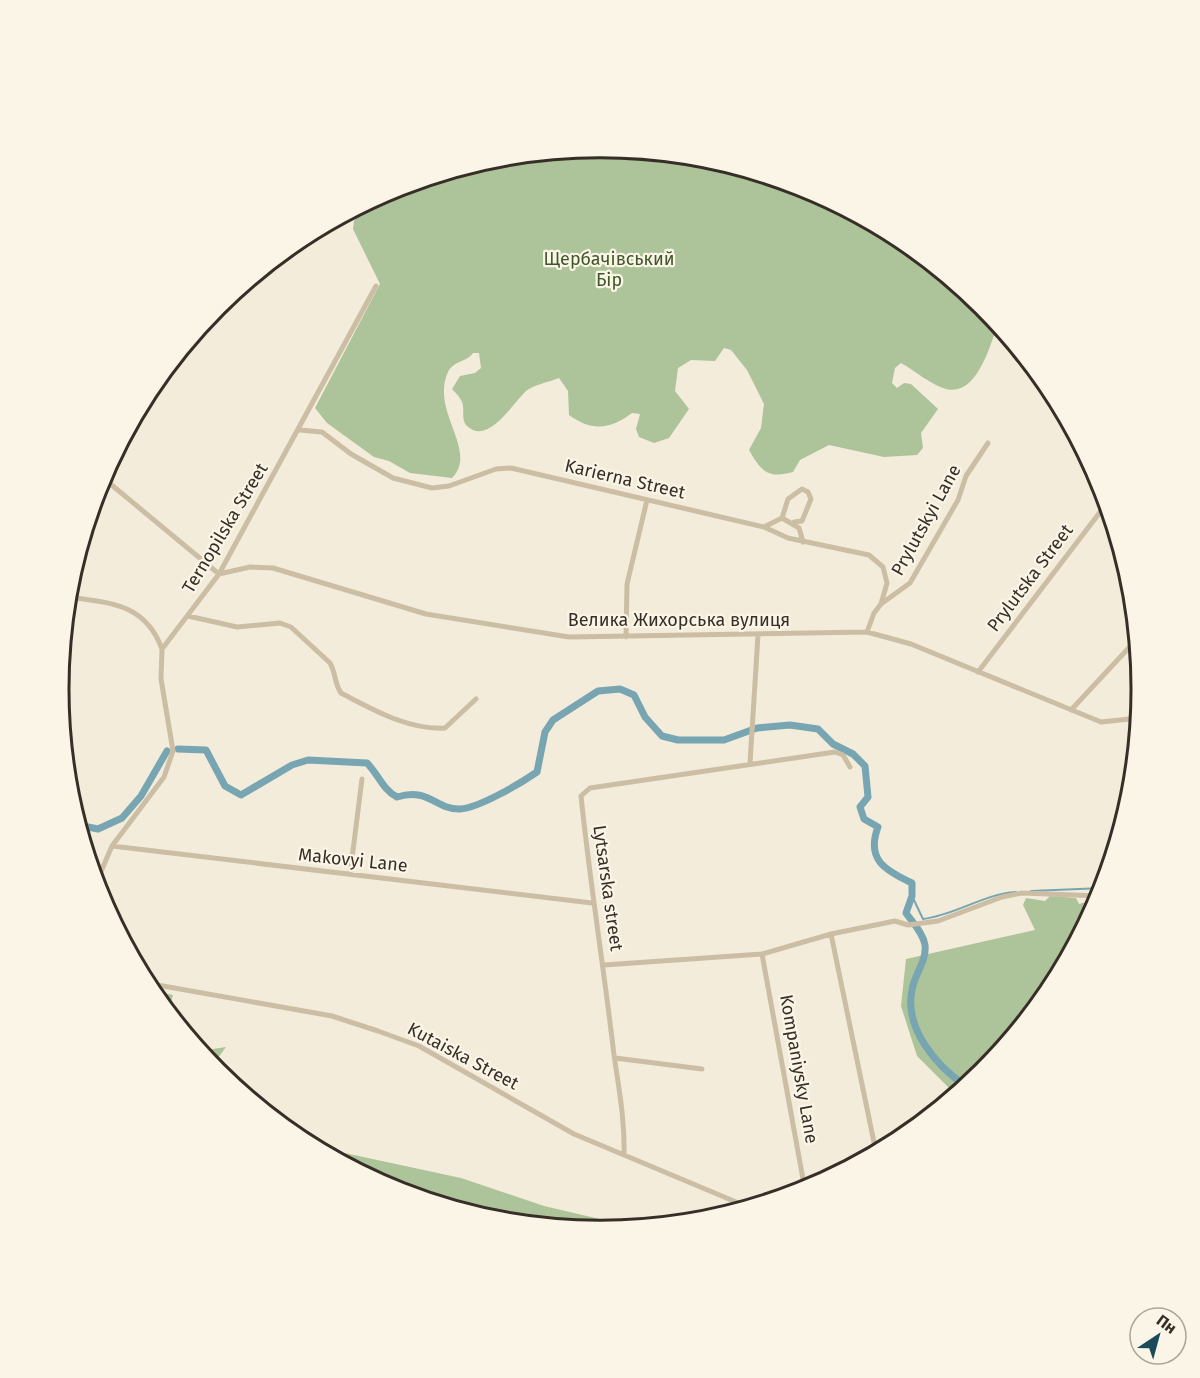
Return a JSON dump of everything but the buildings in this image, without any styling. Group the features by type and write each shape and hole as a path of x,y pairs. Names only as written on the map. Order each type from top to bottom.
{"street":[{"name":"Ternopilska Street","path":"162,649 219,574 300,430 376,286"},
{"name":"Karierna Street","path":"300,430 322,432 351,454 393,478 432,489 449,486 496,469 511,468 764,527 803,542 869,555 883,567 887,583 881,604 867,632"},
{"name":"Prylutskyi Lane","path":"881,604 910,583 958,500 966,476 988,443"},
{"path":"110,484 219,574"},
{"path":"782,518 788,499 802,489 808,492 811,499 802,520 794,522"},
{"path":"626,637 627,584 647,500"},
{"name":"Prylutska Street","path":"978,672 1101,511"},
{"path":"764,527 782,518 794,522 799,528 803,542"},
{"name":"Велика Жихорська вулиця","path":"219,574 250,567 273,568 426,614 569,637 867,632 911,644 1101,722 1130,719"},
{"path":"77,599 124,607 145,620 155,631 162,649 161,679 173,751 164,777 112,846 101,871"},
{"path":"188,616 237,627 280,623 291,627 330,663 334,670 336,686 342,693 407,725 424,729 446,728 476,699"},
{"path":"750,764 758,635"},
{"path":"1071,710 1129,647"},
{"name":"Lytsarska street","path":"624,1155 625,1123 604,965 592,903 581,796 590,788 835,752 843,754 850,767"},
{"path":"350,874 362,779"},
{"name":"Makovyi Lane","path":"112,846 592,903"},
{"path":"604,965 762,954 831,934 894,921 908,925 938,921 1002,897 1022,893 1089,896"},
{"path":"831,934 874,1144"},
{"name":"Kompaniysky Lane","path":"762,954 803,1180"},
{"name":"Kutaiska Street","path":"159,985 332,1016 378,1030 419,1046 574,1134 736,1202"},
{"path":"615,1058 702,1069"}],"green space":[{"name":"Щербачівський Бір","path":"600,158 635,159 704,168 771,186 803,198 866,229 895,247 950,290 994,334 981,367 966,385 957,389 940,387 901,363 895,368 892,383 897,388 904,383 911,384 938,409 921,433 923,448 917,455 884,457 829,445 800,460 793,472 784,474 766,472 749,450 761,428 764,404 747,370 731,350 724,348 715,361 691,360 678,368 675,391 689,409 669,438 654,443 639,437 636,429 640,414 632,413 617,422 601,426 586,424 569,415 568,391 559,378 528,390 499,421 483,431 475,431 465,423 462,403 452,389 460,376 475,373 481,368 479,353 473,353 450,368 444,387 448,416 458,443 459,467 452,478 410,473 389,461 374,457 327,423 315,408 380,284 353,229 357,217 397,198 429,186 496,168 565,159"},
{"path":"1050,896 1076,898 1079,904 1086,902 1042,984 999,1039 949,1088 917,1056 901,1006 906,959 1035,930 1023,905 1026,898 1045,901"},
{"path":"165,993 173,995 171,1001"},
{"path":"226,1047 218,1057 211,1049"},
{"path":"340,1152 461,1178 544,1206 604,1220 531,1215 463,1202 397,1180"}],"waterway":[{"path":"178,749 206,750 225,786 241,795 292,765 308,760 367,763 388,790 397,797 417,795 460,809 488,800 537,772 545,732 553,720 598,691 620,689 634,695 645,717 662,736 678,740 724,740 757,728 790,725 818,729 833,744 853,754 865,766 868,797 860,807 864,819 878,827 874,847 876,855 886,868 912,883 912,896 906,913 920,932 925,945 924,957 912,990 913,1018 925,1045 944,1068 958,1080"},
{"path":"87,827 98,829 122,818 141,796 167,751"},
{"path":"1031,891 1092,888"},
{"path":"912,896 923,919 935,917 992,896 1016,892"}]}
